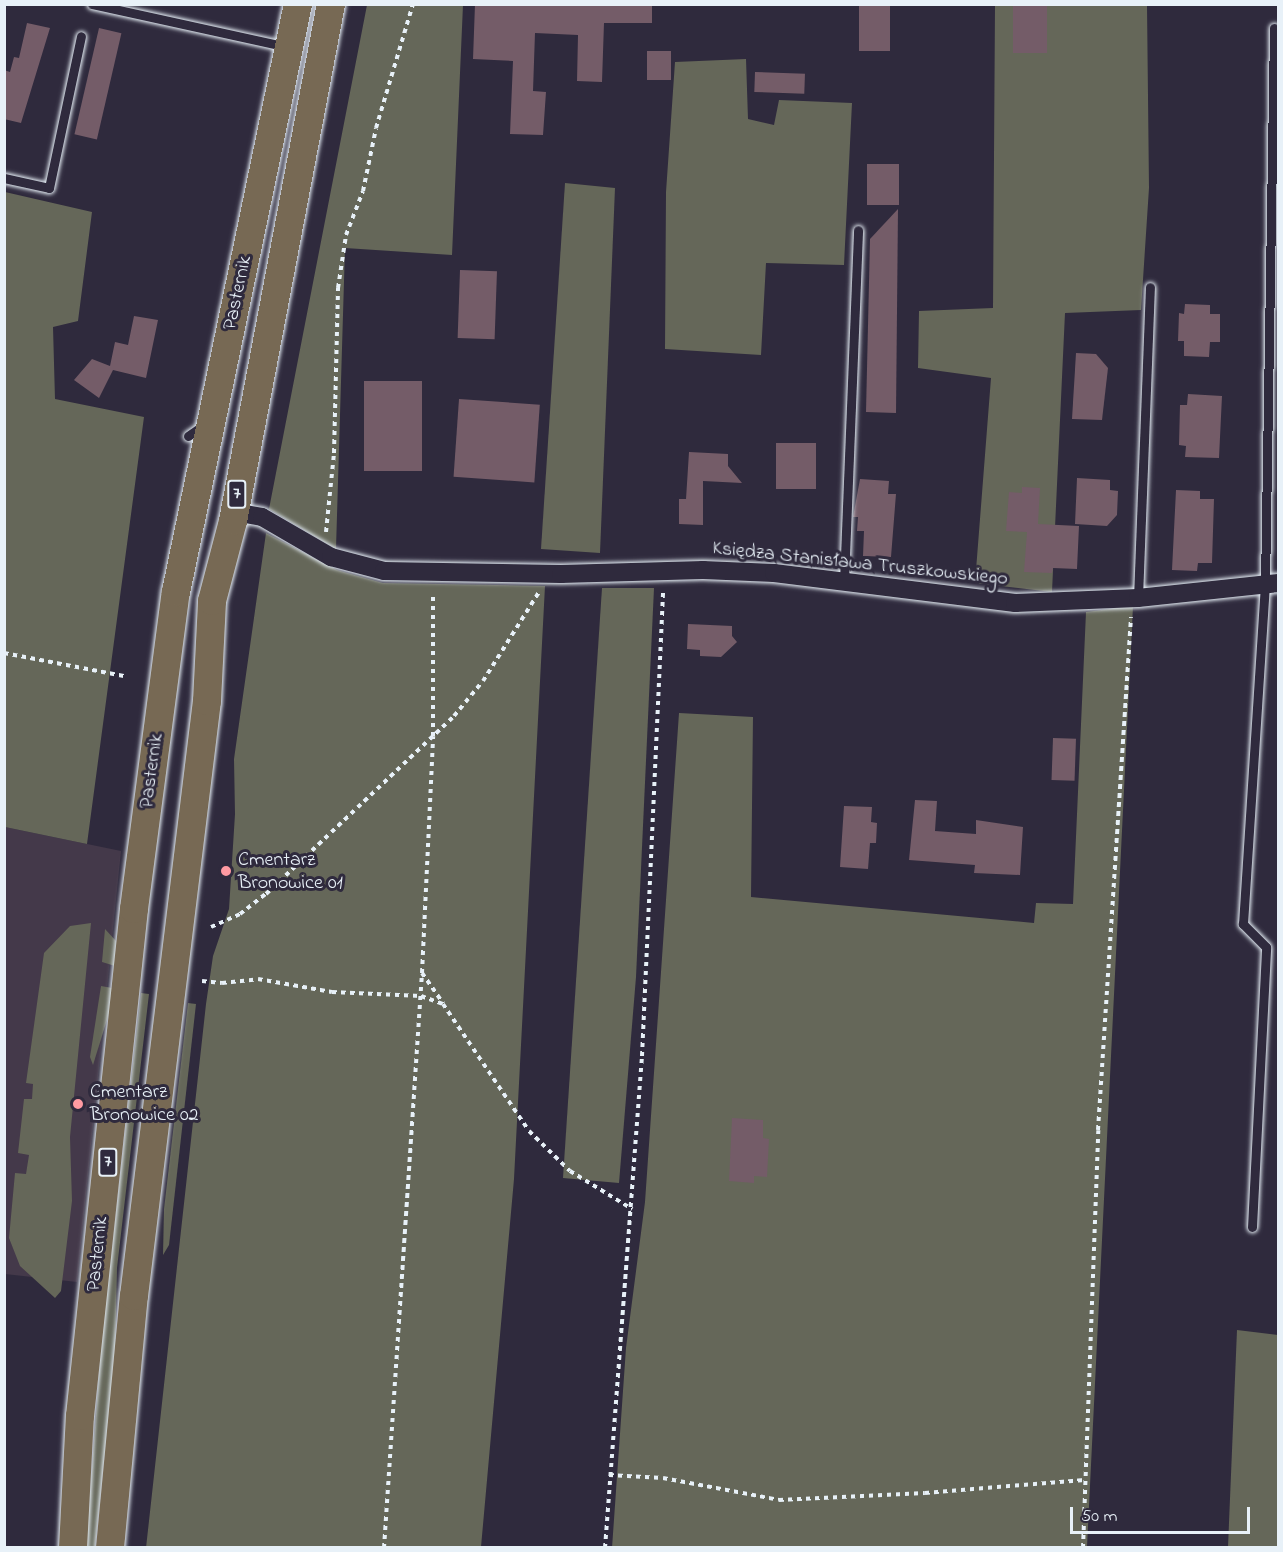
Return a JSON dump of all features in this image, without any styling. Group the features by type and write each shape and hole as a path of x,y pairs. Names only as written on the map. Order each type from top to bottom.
{"main road":[{"name":"Pasternik","path":"73,1548 80,1416 134,909 177,592 298,4"},
{"name":"Pasternik","path":"110,1548 134,1296 207,700 212,601 234,512 331,4"}],"street":[{"name":"Księdza Stanisława Truszkowskiego","path":"234,512 262,517 324,553 358,567 433,573 664,571 774,573 1015,603 1135,599 1271,584"}],"lane":[{"path":"92,4 289,47"},
{"path":"1252,1227 1266,947 1243,924 1271,584 1274,28"},
{"path":"4,178 50,188 81,36"},
{"path":"844,581 858,230"},
{"path":"1135,599 1150,287"},
{"path":"188,436 211,420"}],"path":[{"path":"324,553 334,453 338,288 346,235 363,191 376,128 413,4"},
{"path":"605,1548 642,1056 664,571"},
{"path":"384,1548 421,996 433,736 433,573"},
{"path":"211,927 266,894 433,736 483,681 548,573"},
{"path":"1083,1548 1098,1130 1135,599"},
{"path":"4,653 124,676"},
{"path":"422,973 529,1131 570,1171 632,1209"},
{"path":"202,981 222,984 258,979 332,992 421,996 443,1004"},
{"path":"609,1475 663,1478 779,1500 925,1493 1084,1480"}],"shaded area":[{"path":"5,827 121,851 77,1282 5,1274"}],"green space":[{"path":"367,5 463,5 452,255 345,248 336,549 269,509"},
{"path":"995,5 1147,5 1149,188 1141,310 1065,313 1052,592 975,583 991,378 918,368 919,311 993,308"},
{"path":"746,59 748,119 774,125 779,100 852,103 844,265 766,263 761,355 665,349 666,192 675,62"},
{"path":"565,183 615,188 600,553 541,549"},
{"path":"5,192 92,212 78,321 53,327 55,399 144,417 87,844 5,827"},
{"path":"266,533 337,570 383,583 545,586 514,1179 481,1547 146,1548 206,1004 213,956 229,909 235,814 234,759"},
{"path":"602,588 654,588 636,977 619,1183 563,1178"},
{"path":"1133,606 1087,1547 612,1548 626,1348 645,1202 679,713 753,717 751,897 1034,923 1036,903 1073,904 1086,612"},
{"path":"91,923 70,1137 72,1201 61,1291 55,1298 20,1266 9,1238 15,1173 26,1174 29,1155 18,1153 24,1099 32,1099 33,1084 26,1083 44,953 70,926"},
{"path":"105,929 116,941 115,966 102,962"},
{"path":"101,986 112,988 110,1010 93,1065 90,1057"},
{"path":"141,993 149,994 117,1268 115,1357 95,1547 86,1548 101,1347"},
{"path":"188,1003 196,1004 169,1245 163,1255 164,1209"},
{"path":"1237,1330 1278,1335 1278,1547 1228,1547"}],"building":[{"path":"475,4 652,4 652,23 604,23 602,82 577,81 578,35 535,33 533,91 546,92 543,135 510,134 513,61 473,59"},
{"path":"1013,4 1047,4 1047,53 1013,53"},
{"path":"859,5 890,5 890,51 859,51"},
{"path":"27,23 50,28 21,123 4,119 4,70 10,72 14,57 19,58"},
{"path":"99,28 121,33 97,139 74,134"},
{"path":"647,51 671,51 671,80 647,80"},
{"path":"755,72 805,74 804,94 754,92"},
{"path":"867,164 899,164 899,205 867,205"},
{"path":"898,209 896,413 866,412 870,239"},
{"path":"460,270 497,271 495,339 458,338"},
{"path":"1185,304 1210,305 1210,314 1220,314 1220,342 1210,342 1209,357 1184,356 1184,341 1178,341 1179,313 1184,314"},
{"path":"134,316 158,320 146,378 113,370 99,398 74,380 92,359 110,366 115,342 128,345"},
{"path":"1076,353 1096,354 1108,368 1102,420 1072,419"},
{"path":"364,381 422,381 422,471 364,471"},
{"path":"1188,394 1222,396 1219,458 1185,457 1186,446 1179,445 1180,405 1187,405"},
{"path":"459,399 540,405 534,482 454,477"},
{"path":"776,443 816,443 816,489 776,489"},
{"path":"689,452 728,454 728,466 742,483 703,481 703,525 679,524 679,499 686,499"},
{"path":"1077,478 1110,480 1110,490 1118,491 1117,515 1107,526 1075,524"},
{"path":"860,479 889,481 888,494 896,494 891,557 863,556 864,531 857,531 858,517 853,517"},
{"path":"1022,487 1040,488 1038,524 1079,526 1077,569 1053,568 1052,573 1024,572 1027,532 1006,531 1009,492 1022,493"},
{"path":"1176,490 1200,491 1200,499 1214,499 1212,563 1198,563 1197,571 1172,570"},
{"path":"688,624 732,626 732,636 737,642 721,657 700,656 700,650 687,649"},
{"path":"1053,738 1076,739 1075,781 1052,780"},
{"path":"915,800 937,801 935,831 976,834 976,820 1023,827 1020,875 974,873 975,865 909,860"},
{"path":"844,806 872,807 871,822 877,823 876,843 870,843 868,869 840,867"},
{"path":"732,1118 763,1120 763,1138 769,1139 767,1177 754,1176 754,1183 729,1181"}],"place":[{"name":"Cmentarz Bronowice 01","path":"226,871"},
{"name":"Cmentarz Bronowice 02","path":"78,1104"}]}
